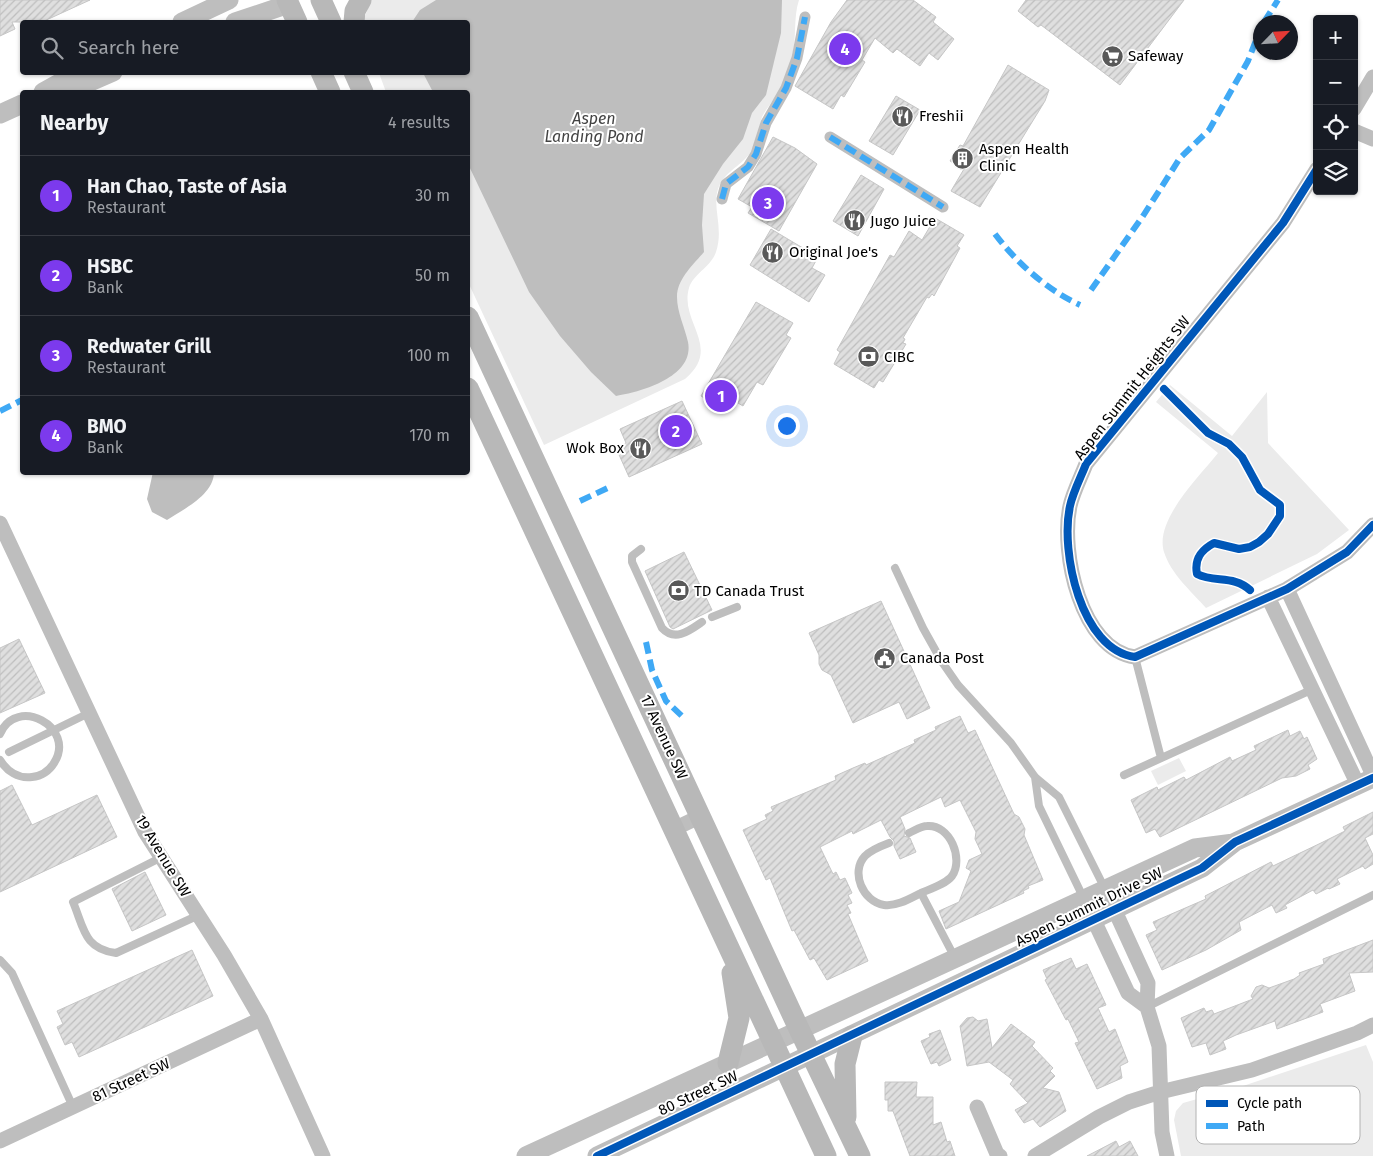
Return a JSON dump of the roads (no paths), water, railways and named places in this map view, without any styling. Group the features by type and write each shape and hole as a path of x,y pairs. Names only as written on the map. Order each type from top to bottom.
{"main road":[{"path":"321,0 330,20"},
{"path":"354,20 355,12 361,0"},
{"path":"322,75 329,90"},
{"name":"17 Avenue SW","path":"470,321 799,1029 860,1156"},
{"name":"17 Avenue SW","path":"470,392 826,1156"},
{"path":"514,487 540,473"},
{"path":"728,1063 739,1018 729,951"},
{"path":"847,1127 844,1086 845,1064 852,1036"}],"street":[{"path":"186,20 229,0"},
{"path":"243,20 293,7"},
{"path":"722,199 726,184 748,167 756,154 766,123 786,88 797,58 805,17"},
{"path":"47,90 74,75"},
{"path":"72,90 106,75"},
{"path":"1363,104 1373,77"},
{"path":"0,114 20,105"},
{"path":"1358,132 1373,139"},
{"path":"830,137 943,207"},
{"name":"Aspen Summit Heights SW","path":"1135,657 1122,655 1096,630 1074,586 1067,544 1070,506 1086,464 1283,223 1313,175"},
{"name":"19 Avenue SW","path":"0,523 145,832 199,915 261,1019 323,1156"},
{"path":"1135,657 1287,588 1347,552 1373,525"},
{"path":"1287,588 1330,681 1368,779"},
{"path":"1268,598 1311,690 1368,779"},
{"path":"1311,690 1330,681"},
{"name":"Aspen Summit Drive SW","path":"812,1055 1202,868 1235,842 1368,779"},
{"path":"674,829 701,816"},
{"name":"Aspen Summit Drive SW","path":"772,1042 1195,848 1235,842"},
{"path":"1104,889 1148,983 1147,1007 1159,1046 1162,1132 1167,1156"},
{"path":"1084,898 1128,993 1147,1007"},
{"name":"81 Street SW","path":"0,1141 261,1019"},
{"path":"1035,1156 1099,1117 1129,1102 1160,1092 1252,1070 1357,1033 1373,1025"},
{"name":"80 Street SW","path":"526,1156 772,1042"},
{"name":"80 Street SW","path":"597,1156 812,1055"},
{"path":"978,1108 997,1154 1000,1156"}],"lane":[{"path":"641,549 632,556 632,562 662,628 668,634 674,636 685,633 702,622"},
{"path":"895,568 942,662 958,685 1011,743 1035,777 1059,797 1104,889"},
{"path":"712,617 737,607"},
{"path":"1135,657 1161,758"},
{"path":"1124,775 1311,690"},
{"path":"9,752 89,713"},
{"path":"0,734 8,722 28,715 38,717 48,722 54,730 59,750 51,768 43,774 34,777 14,775 6,769 0,760"},
{"path":"1035,777 1039,806 1084,898"},
{"path":"889,843 864,856 858,870 861,887 872,900 884,906 897,904 951,878 957,867 956,854 948,835 937,827 926,826 909,833"},
{"path":"162,857 73,902 90,943 105,951 116,953 199,915"},
{"path":"921,893 955,958"},
{"path":"1147,1007 1373,895"},
{"path":"0,960 12,973 74,1107"}],"water":[{"name":"Aspen Landing Pond","path":"436,0 782,0 781,33 766,95 752,113 743,139 723,164 704,194 702,225 704,252 683,278 677,297 688,342 688,354 683,365 664,381 639,391 616,396 591,372 560,336 529,292 470,168 470,90 432,90 424,75 470,75 470,20 413,20 420,10"},
{"path":"152,475 214,475 209,488 203,495 167,520 152,512 147,499"}],"place":[{"name":"BMO","path":"845,49"},
{"name":"Safeway","path":"1112,56"},
{"name":"Freshii","path":"903,116"},
{"name":"Aspen Health Clinic","path":"963,158"},
{"name":"Redwater Grill","path":"768,203"},
{"name":"Jugo Juice","path":"854,221"},
{"name":"Original Joe's","path":"773,252"},
{"name":"CIBC","path":"868,357"},
{"name":"Han Chao, Taste of Asia","path":"721,396"},
{"name":"HSBC","path":"676,431"},
{"name":"Wok Box","path":"640,448"},
{"name":"TD Canada Trust","path":"678,591"},
{"name":"Canada Post","path":"884,658"}]}
